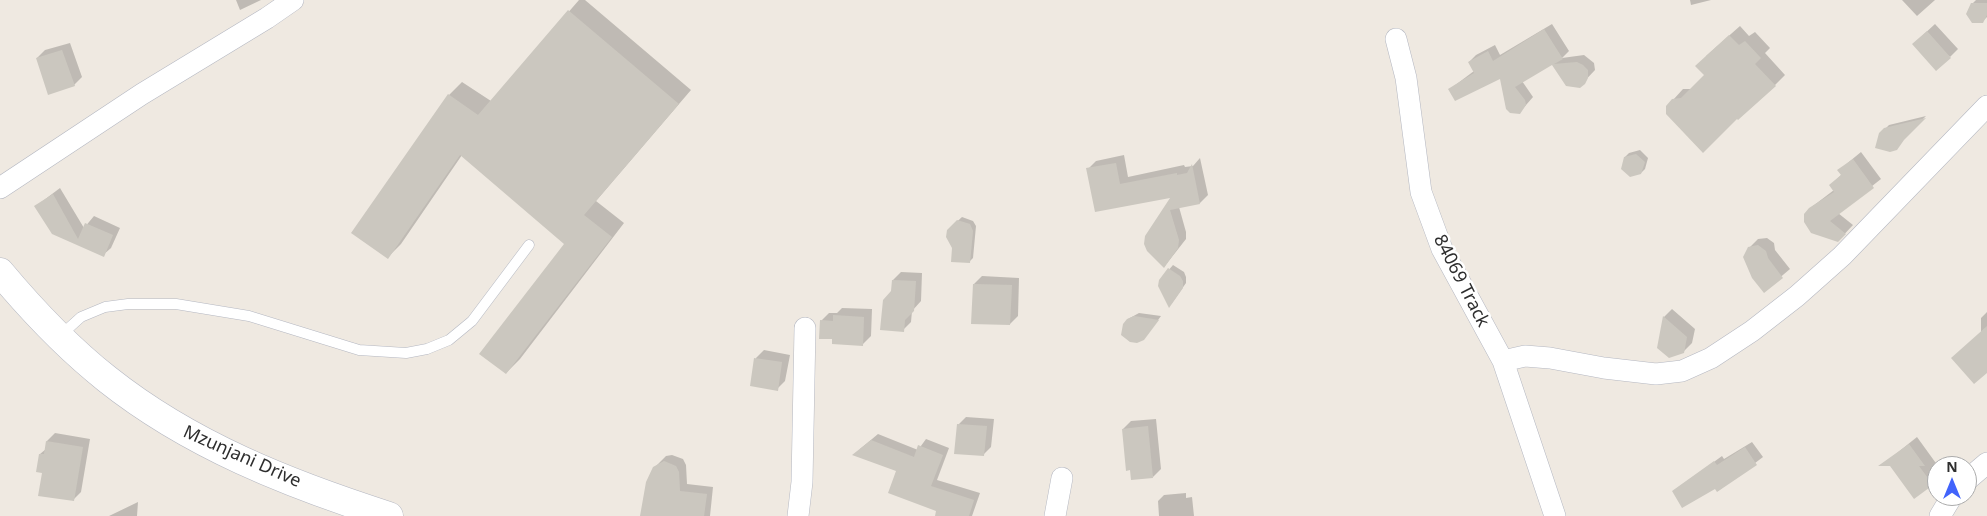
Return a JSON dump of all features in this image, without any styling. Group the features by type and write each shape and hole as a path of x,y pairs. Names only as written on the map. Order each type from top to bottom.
{"main road":[{"name":"Mzunjani Drive","path":"0,272 60,336 106,379 184,432 222,452 272,474 389,516"}],"street":[{"path":"0,188 142,94 267,18 293,0"},
{"name":"84069 Track","path":"1396,39 1407,87 1422,192 1442,249 1504,361 1554,516"},
{"path":"1504,361 1525,356 1550,358 1604,368 1656,374 1682,371 1711,358 1752,331 1797,296 1842,256 1987,106"},
{"path":"798,516 802,482 805,328"},
{"path":"1977,472 1987,464"},
{"path":"1055,516 1062,478"}],"lane":[{"path":"60,336 81,317 106,307 128,304 176,304 249,316 359,350 406,353 427,349 449,340 472,321 529,245"}],"building":[{"path":"1971,3 1987,3 1987,15 1983,23 1972,23 1966,14"},
{"path":"568,10 679,104 584,215 612,237 506,374 479,354 564,244 460,155 388,259 351,233 448,94 478,115"},
{"path":"1544,29 1563,59 1554,64 1577,62 1583,65 1588,70 1588,78 1585,84 1580,88 1566,86 1552,65 1515,87 1525,100 1526,105 1520,114 1510,113 1506,109 1500,79 1455,101 1448,89 1474,73 1468,62 1488,51 1493,61"},
{"path":"1927,31 1951,58 1936,71 1912,44"},
{"path":"1729,35 1739,45 1745,41 1761,58 1755,64 1776,86 1737,119 1703,153 1666,114 1666,106 1672,99 1681,98 1704,75 1695,66"},
{"path":"62,50 75,86 48,95 36,58"},
{"path":"1926,118 1904,140 1897,150 1890,152 1875,148 1879,133 1884,128"},
{"path":"1636,154 1645,162 1641,174 1630,177 1621,169 1624,157"},
{"path":"1853,159 1874,188 1830,221 1846,234 1838,242 1811,233 1804,222 1804,214 1809,208 1834,192 1829,185 1841,175 1837,170"},
{"path":"1116,163 1120,184 1177,173 1177,175 1187,173 1192,164 1200,204 1170,210 1179,240 1178,248 1164,268 1147,251 1144,244 1145,236 1170,198 1095,212 1086,168"},
{"path":"53,194 78,239 85,223 113,235 104,257 52,234 34,206"},
{"path":"957,220 970,224 973,231 970,263 951,262 952,248 946,237 947,230"},
{"path":"1758,245 1766,251 1768,258 1783,278 1764,293 1752,278 1743,257 1748,247"},
{"path":"1168,268 1180,276 1183,281 1183,288 1169,308 1158,286 1159,280"},
{"path":"892,280 916,281 914,311 905,320 904,332 880,330 883,300 891,291"},
{"path":"973,284 1012,285 1010,325 971,324"},
{"path":"833,315 864,317 863,346 832,344 832,339 819,339 820,320 833,321"},
{"path":"1134,316 1159,320 1144,340 1137,343 1130,342 1121,335 1123,324 1127,319"},
{"path":"1663,316 1687,337 1684,353 1669,358 1657,348"},
{"path":"1987,326 1987,373 1974,384 1951,358"},
{"path":"754,358 782,362 778,391 750,386"},
{"path":"957,424 987,426 984,456 954,454"},
{"path":"1148,426 1153,478 1131,480 1130,470 1126,471 1122,429"},
{"path":"871,440 914,457 918,445 943,455 931,486 974,500 969,516 935,516 936,511 888,493 896,471 852,455"},
{"path":"46,441 83,447 74,501 38,496 42,473 36,472 39,454 44,454"},
{"path":"1909,444 1925,466 1919,466 1927,477 1927,489 1914,499 1890,466 1878,466"},
{"path":"1745,447 1757,465 1717,492 1715,489 1682,508 1672,491 1714,461 1717,465"},
{"path":"664,461 676,466 679,472 680,491 707,494 704,516 640,516 646,482 653,467"}]}
